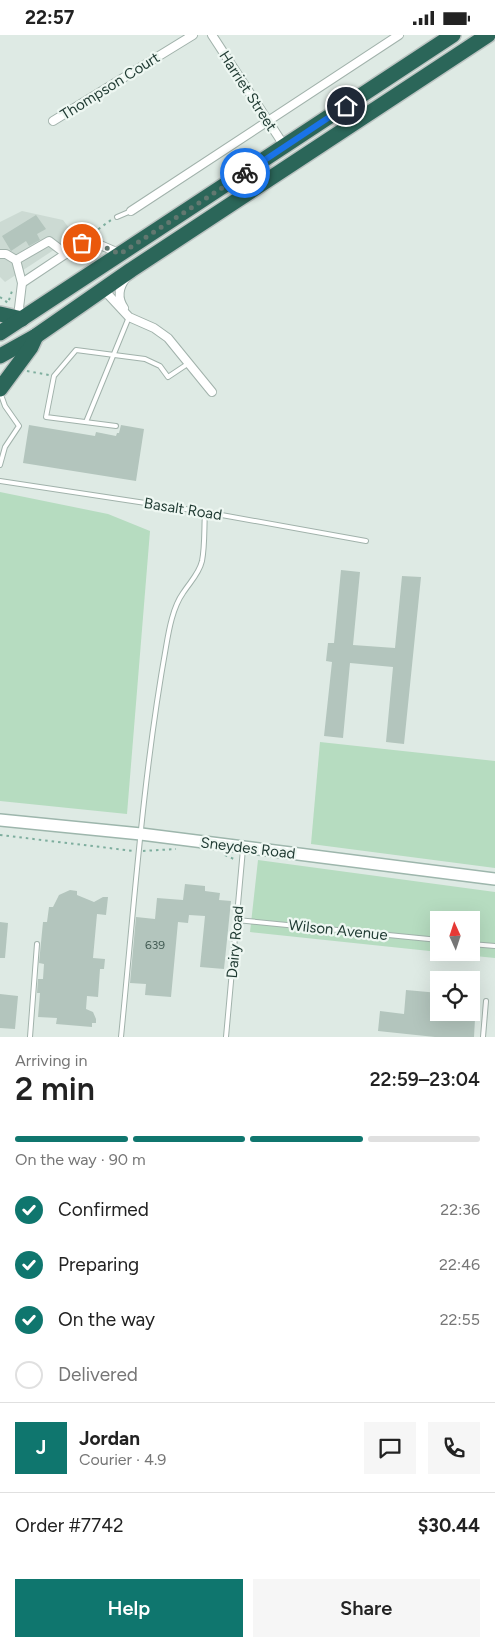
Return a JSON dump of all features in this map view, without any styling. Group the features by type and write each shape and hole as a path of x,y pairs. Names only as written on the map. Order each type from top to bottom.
{"highway":[{"path":"0,356 36,336 99,279 120,254 453,35"},
{"path":"0,333 22,319 99,279 131,270 488,35"},
{"path":"284,147 294,163"},
{"path":"4,309 22,319"},
{"path":"1,394 36,336"}],"main road":[{"name":"Sneydes Road","path":"0,820 141,834 495,879"}],"street":[{"name":"Thompson Court","path":"53,121 193,35"},
{"name":"Harriet Street","path":"212,35 284,147"},
{"path":"132,211 399,35"},
{"path":"16,260 49,241 66,254"},
{"path":"22,283 82,243 91,241 120,254"},
{"path":"0,254 6,254 16,260 22,283 19,308 22,319"},
{"path":"129,317 120,303 120,294 122,283 131,270"},
{"path":"99,279 129,317 154,328 168,338 212,392"}],"lane":[{"path":"117,217 132,211"},
{"path":"86,422 129,317"},
{"path":"116,426 46,417 54,376 76,350 114,354 154,362 168,377 189,363"},
{"path":"0,465 5,447 18,426 1,394"},
{"name":"Basalt Road","path":"0,481 205,512 366,541"},
{"path":"121,1037 141,834 157,698 166,644 176,606 183,592 194,581 202,561 205,512"},
{"name":"Dairy Road","path":"226,1037 244,847"},
{"name":"Wilson Avenue","path":"237,920 430,939"},
{"path":"30,1037 37,944"},
{"path":"480,945 495,946"},
{"path":"483,1037 486,1001"}],"path":[{"path":"82,243 97,229 117,217"},
{"path":"0,297 4,309"},
{"path":"20,370 54,376"}],"shaded area":[{"path":"22,211 63,220 75,236 5,282 0,277 0,222"}],"green space":[{"path":"0,492 108,514 150,531 127,814 0,801"},
{"path":"320,742 495,761 495,868 311,844"},
{"path":"258,860 495,892 495,958 480,956 480,911 430,911 430,951 250,932"}],"building":[{"path":"36,215 46,229 37,234 40,240 29,246 26,241 11,251 2,236"},
{"path":"29,425 95,436 96,432 116,436 121,425 144,429 136,481 23,463"},
{"path":"341,570 360,572 353,645 395,648 402,576 421,577 404,744 386,742 393,667 350,663 343,738 324,736 332,662 326,661 328,643 334,643"},
{"path":"185,884 205,886 205,891 220,893 219,900 231,901 224,969 200,967 205,916 189,915 188,923 178,922 171,997 145,995 146,984 130,983 136,917 155,919 157,898 183,900"},
{"path":"70,890 77,891 77,895 94,902 103,897 108,897 106,915 97,914 93,958 105,959 104,969 100,969 98,997 87,996 86,1009 93,1012 96,1019 96,1023 92,1023 92,1027 56,1024 57,1018 38,1017 40,993 37,993 38,979 43,979 44,964 39,963 43,922 47,922 49,907 53,907 59,895"},
{"path":"0,922 8,923 5,958 0,958"},
{"path":"406,990 430,992 430,1021 475,1021 474,1037 435,1037 378,1031 380,1011 404,1014"},
{"path":"0,994 18,996 15,1029 0,1028"}],"way so far":[{"path":"82,243 91,241 120,254 245,173"}],"route":[{"path":"245,173 346,106"}]}
